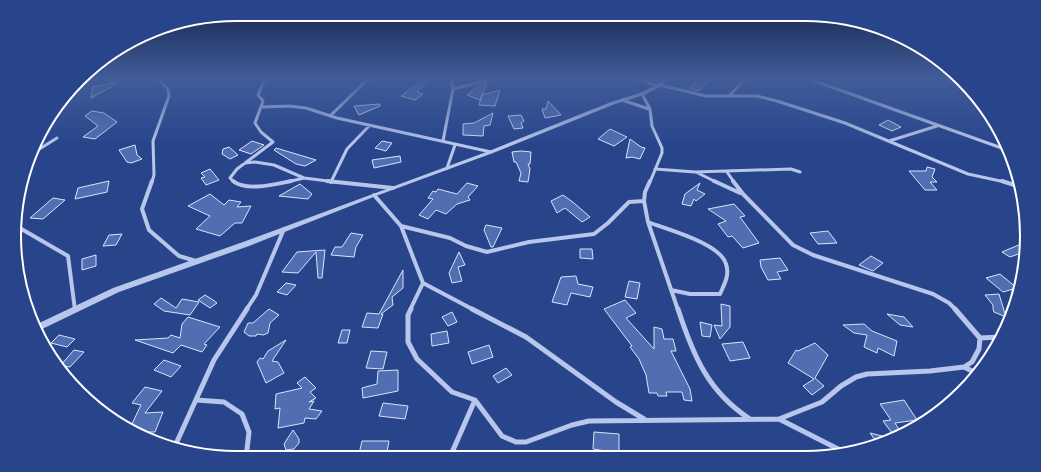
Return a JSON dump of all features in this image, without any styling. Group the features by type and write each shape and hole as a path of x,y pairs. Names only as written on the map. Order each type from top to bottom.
{"street":[{"path":"167,101 153,141 154,175 142,209 149,230 179,256 196,261"},
{"path":"245,164 273,142 261,132 255,123 264,101"},
{"path":"330,116 345,101"},
{"path":"442,141 451,101"},
{"path":"41,326 116,290 491,152 619,101"},
{"path":"625,101 650,109"},
{"path":"646,101 650,109 652,126 662,148 662,153 645,192 644,201 648,222 688,340 709,381 733,408 750,419"},
{"path":"777,101 845,123 968,174 1000,180 1014,185"},
{"path":"870,101 1001,148"},
{"path":"262,107 298,106 313,109 330,116 491,152"},
{"path":"331,182 347,149 370,125"},
{"path":"889,141 937,125"},
{"path":"39,149 57,138"},
{"path":"447,168 455,145"},
{"path":"304,178 256,186 239,185 232,182 230,178 231,173 235,168 255,162 269,164 304,178 393,188"},
{"path":"654,169 695,172 791,169 800,172"},
{"path":"695,172 743,194"},
{"path":"423,283 408,315 408,342 418,359 452,392 475,400 502,436 516,442 534,440 572,425 589,421 644,419 779,419 822,402 841,386 867,374 930,371 964,367 972,362 979,349 980,338 949,303 934,294 906,284 846,267 798,248 743,194 727,172"},
{"path":"374,194 401,226 423,283 526,337 616,402 644,419"},
{"path":"401,226 450,238 466,246 487,252 529,242 594,234 608,223 629,202 644,201"},
{"path":"648,222 711,246 723,257 727,266 728,276 720,294 690,294 671,290"},
{"path":"21,229 68,256 74,310"},
{"path":"176,443 214,360 256,295 284,229"},
{"path":"980,338 994,338"},
{"path":"964,367 973,371"},
{"path":"196,400 224,402 242,414 249,432 247,451"},
{"path":"453,451 475,400"},
{"path":"779,419 837,448"}],"building":[{"path":"480,101 497,101 495,106 479,105"},
{"path":"548,101 561,115 545,118 542,109 546,109"},
{"path":"380,104 380,106 359,115 354,106"},
{"path":"92,111 104,113 117,122 95,139 83,137 98,126 85,116"},
{"path":"493,113 490,125 484,126 483,136 463,135 463,124 474,123"},
{"path":"521,115 524,121 521,123 523,128 514,129 508,116"},
{"path":"888,120 901,127 892,131 879,125"},
{"path":"610,129 627,137 614,146 598,139"},
{"path":"630,139 641,147 645,148 640,159 632,157 626,158"},
{"path":"252,141 264,145 251,154 239,150"},
{"path":"382,141 392,143 386,151 375,148"},
{"path":"135,145 137,155 142,159 131,163 127,162 119,150"},
{"path":"229,147 238,155 230,159 222,154 223,149"},
{"path":"276,148 316,160 305,166 296,164 274,150"},
{"path":"512,152 531,152 530,164 528,164 530,169 528,182 519,181 521,173 516,162 514,162"},
{"path":"400,156 401,162 374,168 372,160"},
{"path":"927,167 935,169 932,177 937,182 930,182 937,190 925,190 909,171 926,171"},
{"path":"210,169 219,180 206,185 201,178 205,177 201,173"},
{"path":"109,181 107,192 75,199 78,188"},
{"path":"467,183 478,186 468,197 470,200 457,204 446,214 436,210 428,219 419,215 433,199 428,198 433,191 436,192 438,189 457,194"},
{"path":"700,183 697,190 705,194 696,201 694,199 691,206 682,204 685,194"},
{"path":"300,184 312,194 308,199 279,196"},
{"path":"210,194 224,205 229,200 241,202 237,207 251,206 242,223 235,223 220,236 196,229 210,216 188,206"},
{"path":"563,195 590,217 582,222 565,208 557,213 551,201"},
{"path":"53,198 65,200 43,219 30,218"},
{"path":"734,204 745,216 740,217 759,243 743,248 732,236 728,237 718,224 726,221 708,209"},
{"path":"486,225 502,228 493,247 491,247 484,230"},
{"path":"828,231 837,243 818,244 810,233"},
{"path":"351,233 363,235 356,247 354,257 331,255 335,247 342,247"},
{"path":"122,234 116,245 103,246 109,235"},
{"path":"1020,244 1019,254 1010,257 1002,252"},
{"path":"580,249 592,249 593,259 580,258"},
{"path":"325,250 322,278 318,278 316,252 298,273 282,272 297,252"},
{"path":"459,252 465,265 458,267 462,281 452,283 449,273"},
{"path":"96,255 96,266 82,270 82,259"},
{"path":"871,256 883,263 873,271 859,265"},
{"path":"780,258 788,270 777,272 781,279 768,280 761,267 760,260"},
{"path":"403,270 403,288 392,297 393,305 381,314 383,314 378,328 362,327 367,313 379,314"},
{"path":"1000,274 1014,286 1014,289 1003,292 986,278"},
{"path":"576,276 578,284 593,287 590,297 571,293 567,305 552,302 561,277"},
{"path":"629,281 640,283 637,299 625,297"},
{"path":"286,283 296,285 287,295 277,292"},
{"path":"999,294 1005,316 994,312 993,305 985,295"},
{"path":"205,295 217,303 210,308 198,300"},
{"path":"161,298 176,308 182,299 199,302 190,315 164,311 154,304"},
{"path":"625,300 636,313 626,318 654,349 654,327 662,329 664,339 673,339 676,351 671,351 690,389 692,401 684,400 682,392 666,392 667,396 658,396 657,393 649,393 646,375 639,359 630,347 632,346 604,309"},
{"path":"721,304 730,306 730,327 720,339 714,325 722,326"},
{"path":"269,309 279,315 270,323 268,333 249,336 244,332 248,323 253,323"},
{"path":"452,312 457,322 448,326 442,317"},
{"path":"887,314 904,317 913,327 900,325"},
{"path":"188,317 220,327 204,344 207,345 202,352 181,345 173,353 135,340 168,338 171,335 180,338 182,324"},
{"path":"700,322 712,325 710,337 702,336"},
{"path":"864,324 872,331 897,341 894,356 878,348 877,353 864,347 867,335 854,333 843,325"},
{"path":"342,330 350,330 347,343 338,343"},
{"path":"447,331 449,343 432,346 431,334"},
{"path":"59,335 75,339 67,347 51,343"},
{"path":"286,340 272,361 278,362 284,373 266,383 257,362 260,358 263,359 268,351"},
{"path":"743,342 750,358 730,361 722,344"},
{"path":"815,343 828,355 815,378 824,386 812,395 803,386 814,379 788,363 796,350 798,351"},
{"path":"489,345 493,357 472,364 468,352"},
{"path":"74,350 84,352 70,367 65,366 62,363"},
{"path":"371,351 387,352 383,369 366,368"},
{"path":"164,360 181,366 171,377 154,370"},
{"path":"506,368 512,375 498,383 493,376"},
{"path":"398,370 398,391 363,398 362,388 377,384 378,371"},
{"path":"305,377 316,388 310,392 316,398 309,402 314,401 309,409 322,411 316,419 305,418 304,423 278,428 280,408 275,409 276,394 302,388 297,383"},
{"path":"145,387 162,391 145,413 163,412 155,432 148,432 132,424 141,405 132,403"},
{"path":"904,400 917,419 895,423 899,429 892,433 883,421 891,420 880,404"},
{"path":"383,403 408,406 405,419 379,416"},
{"path":"293,430 299,439 299,443 294,449 286,450 284,444"},
{"path":"594,432 619,434 619,451 593,449"},
{"path":"870,433 883,436 875,440"},
{"path":"362,441 389,441 387,451 360,451"}]}
